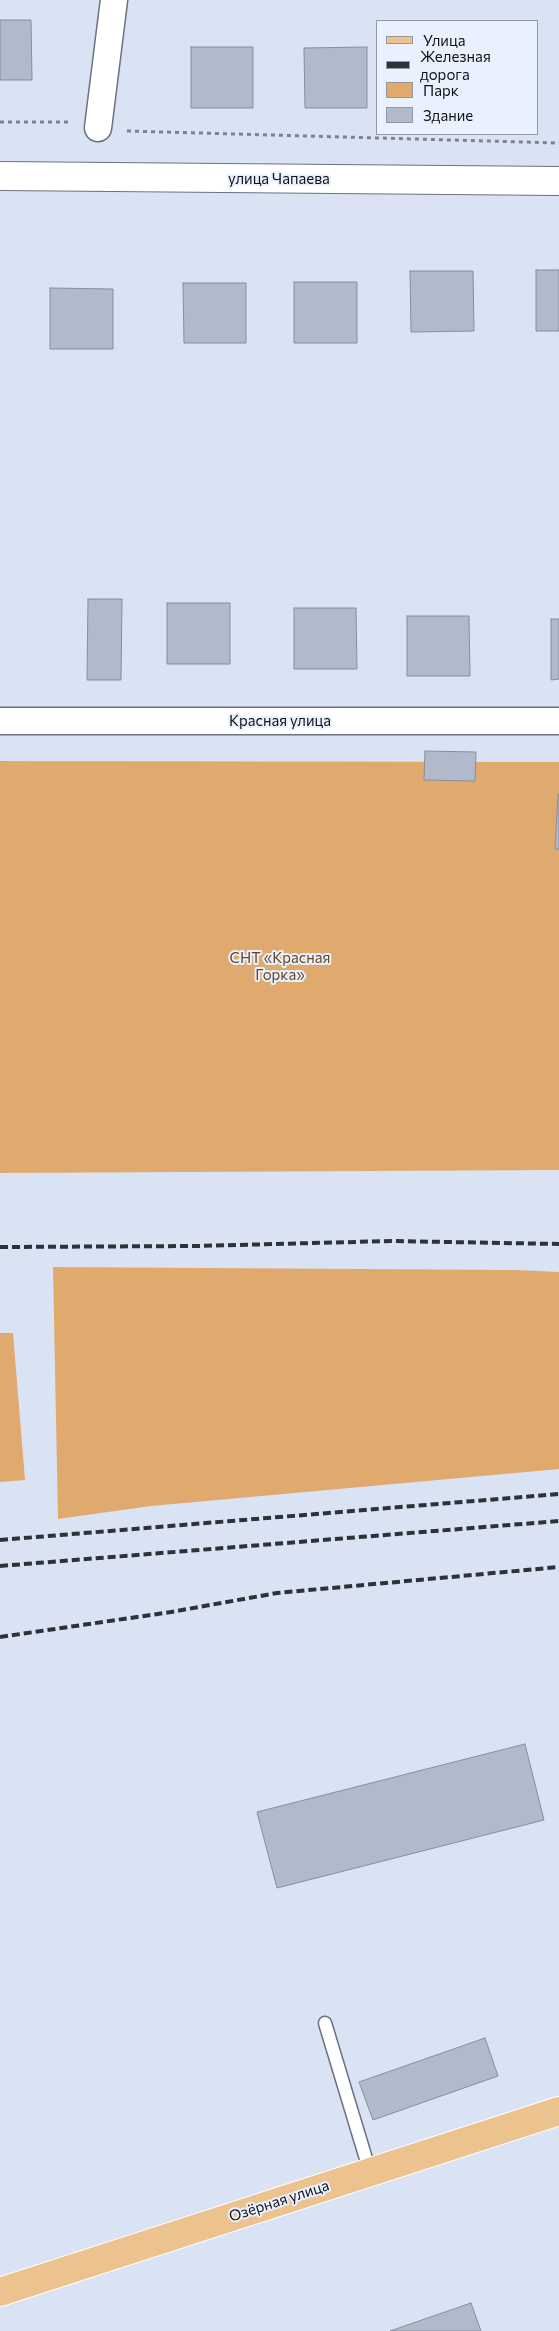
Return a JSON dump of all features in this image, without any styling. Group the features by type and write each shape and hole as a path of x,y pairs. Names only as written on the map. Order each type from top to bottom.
{"main road":[{"name":"Озёрная улица","path":"0,2292 559,2111"}],"street":[{"path":"98,128 114,0"},
{"name":"улица Чапаева","path":"0,176 559,181"},
{"name":"Красная улица","path":"0,721 559,721"}],"lane":[{"path":"325,2023 370,2172"}],"path":[{"path":"0,122 70,122 132,132 559,143"}],"green space":[{"name":"СНТ «Красная Горка»","path":"0,761 559,762 559,1170 0,1173"},
{"path":"53,1267 515,1270 559,1272 559,1469 151,1506 58,1519"},
{"path":"0,1333 13,1333 25,1480 0,1482"}],"building":[{"path":"0,20 31,20 32,80 0,80"},
{"path":"191,47 253,47 253,108 191,108"},
{"path":"367,47 367,108 305,108 304,48"},
{"path":"536,270 559,270 559,331 536,331"},
{"path":"410,271 473,271 474,331 411,332"},
{"path":"294,282 357,282 357,343 294,343"},
{"path":"183,283 246,283 246,343 184,343"},
{"path":"50,288 113,289 113,349 50,349"},
{"path":"88,599 122,599 121,680 87,680"},
{"path":"167,603 230,603 230,664 167,664"},
{"path":"294,608 356,608 357,669 294,669"},
{"path":"407,616 469,616 470,676 407,676"},
{"path":"551,619 559,619 559,679 551,680"},
{"path":"425,751 476,752 475,781 424,780"},
{"path":"558,795 559,849 555,849"},
{"path":"525,1744 544,1820 277,1888 257,1812"},
{"path":"485,2038 498,2076 373,2120 359,2082"},
{"path":"471,2303 481,2331 390,2331"}],"railway":[{"path":"0,1247 197,1246 392,1241 559,1244"},
{"path":"0,1540 559,1494"},
{"path":"0,1566 559,1521"},
{"path":"0,1637 171,1612 277,1593 559,1567"}]}
